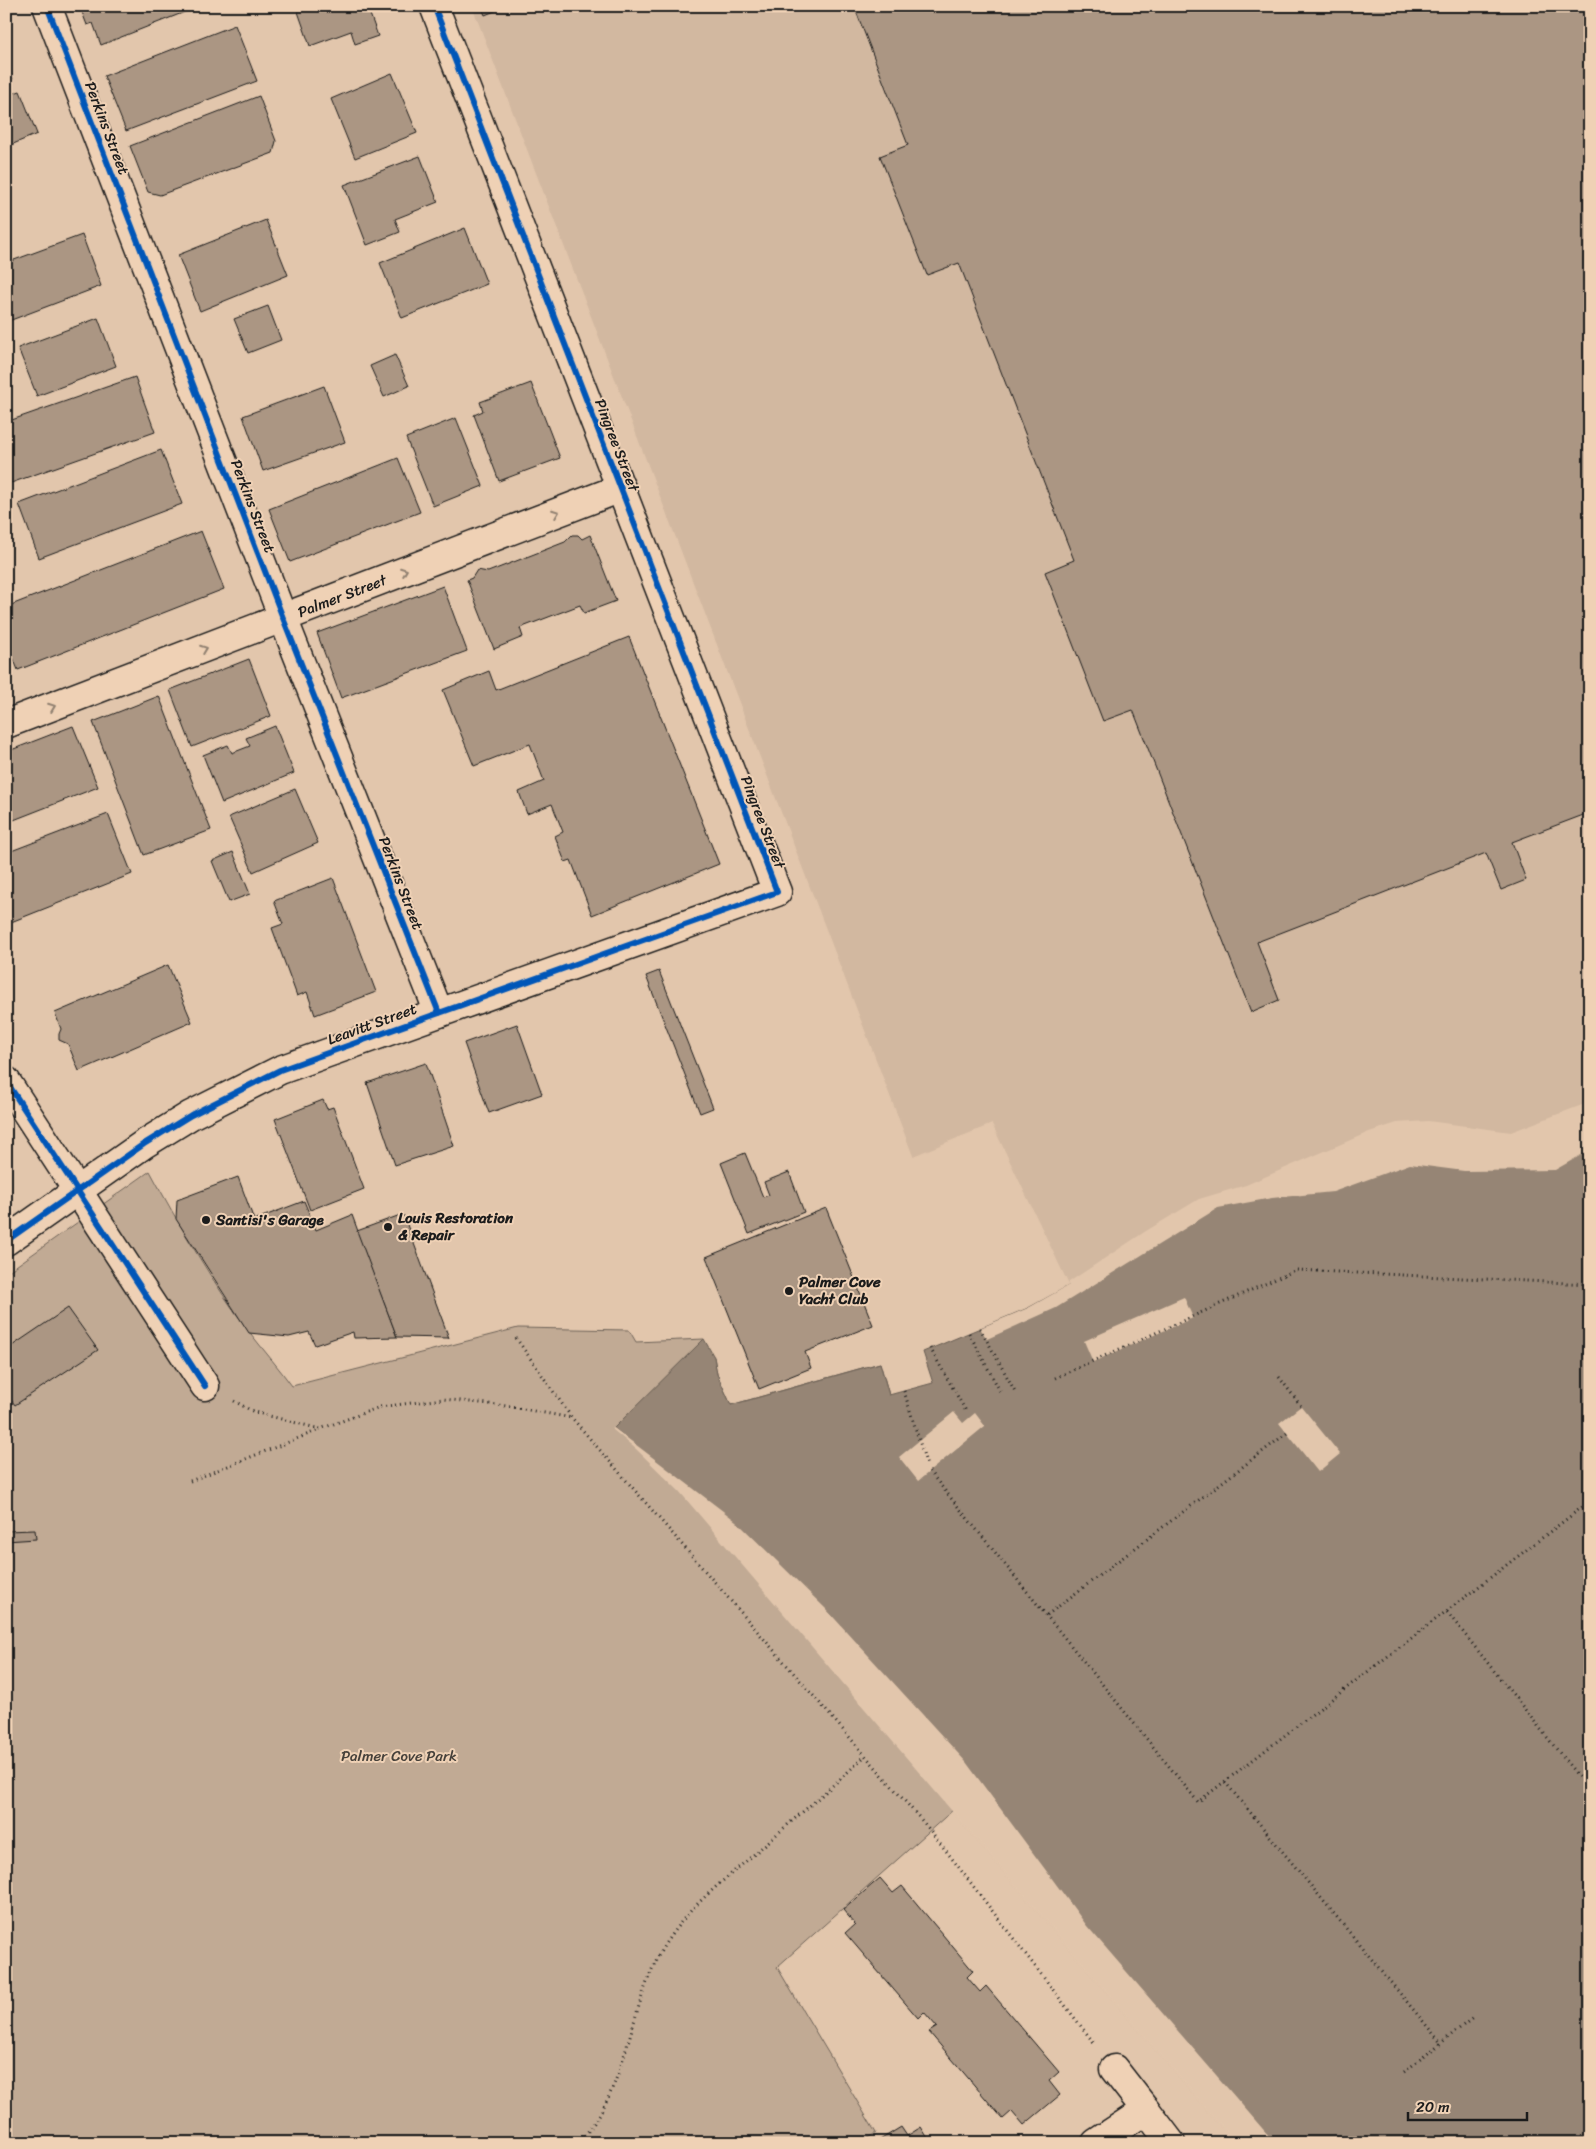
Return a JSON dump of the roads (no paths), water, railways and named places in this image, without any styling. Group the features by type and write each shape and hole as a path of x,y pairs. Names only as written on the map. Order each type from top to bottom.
{"street":[{"name":"Perkins Street","path":"46,6 283,618 439,1013"},
{"name":"Pingree Street","path":"434,6 777,892"},
{"name":"Palmer Street","path":"6,724 620,488"},
{"name":"Leavitt Street","path":"6,1241 144,1144 191,1115 280,1070 777,892"},
{"path":"6,1081 205,1386"},
{"path":"1114,2069 1172,2143"},
{"path":"1096,2143 1146,2110"}],"place":[{"name":"Santisi's Garage","path":"206,1220"},
{"name":"Louis Restoration & Repair","path":"388,1227"},
{"name":"Palmer Cove Yacht Club","path":"789,1291"}],"park label":[{"name":"Palmer Cove Park","path":"399,1756"}]}
